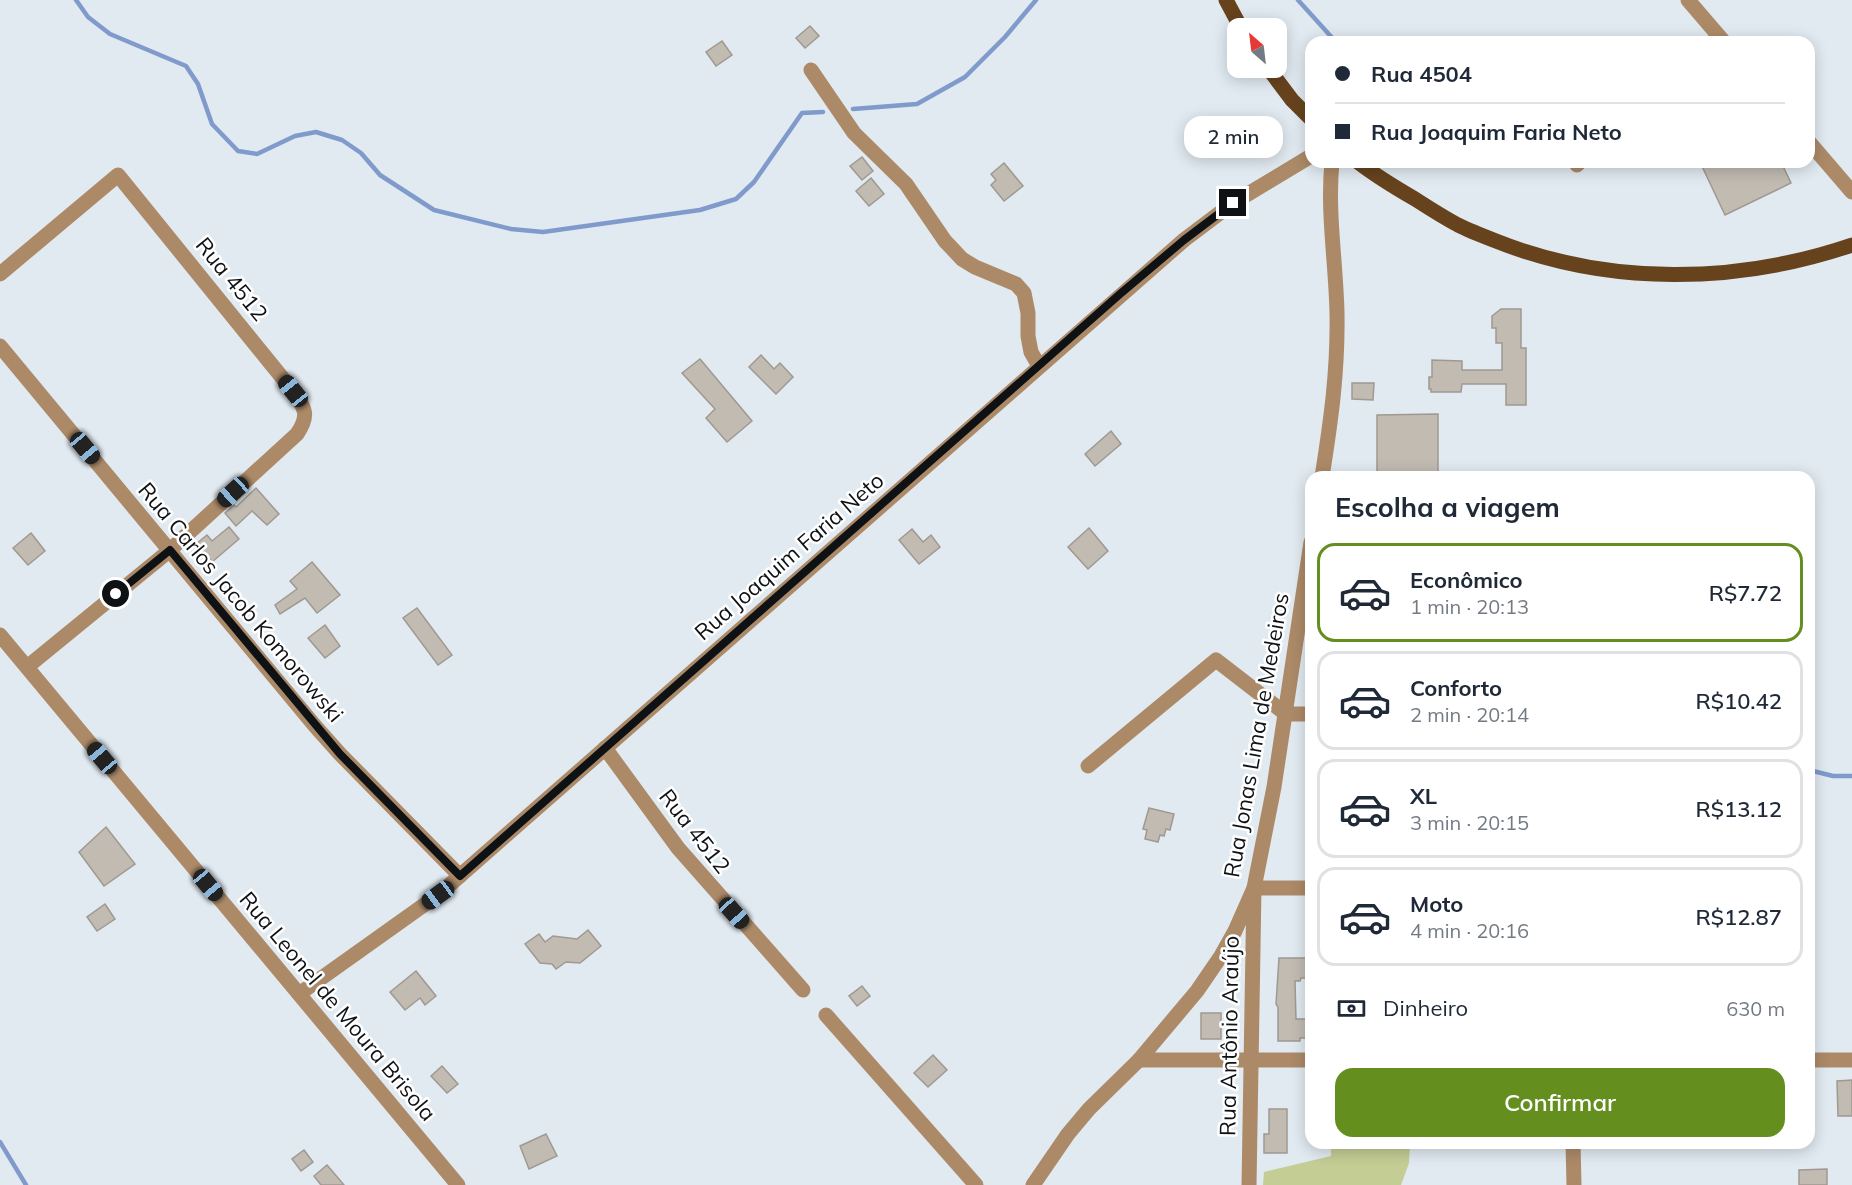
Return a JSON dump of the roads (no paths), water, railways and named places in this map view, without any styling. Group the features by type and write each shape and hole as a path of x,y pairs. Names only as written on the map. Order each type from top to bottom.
{"main road":[{"path":"1226,0 1236,18"},
{"path":"1276,78 1305,113"},
{"path":"1368,168 1460,226 1520,250 1582,267 1642,274 1682,275 1732,272 1780,264 1852,245"}],"street":[{"path":"1688,0 1719,36"},
{"path":"811,70 854,133 906,184 945,241 962,259 1016,284 1024,293 1031,352 1039,366"},
{"path":"1815,149 1852,192"},
{"name":"Rua Joaquim Faria Neto","path":"298,994 438,895 1184,240 1233,203 1305,160"},
{"path":"1323,471 1334,405 1337,362 1335,279 1329,195 1331,168"},
{"name":"Rua 4512","path":"0,274 118,176 303,404 304,424 297,434 170,550"},
{"name":"Rua Carlos Jacob Komorowski","path":"0,346 334,747 460,876"},
{"path":"27,667 170,550"},
{"name":"Rua Jonas Lima de Medeiros","path":"1033,1185 1068,1134 1089,1109 1139,1060 1197,990 1235,931 1254,888 1274,786 1305,583"},
{"name":"Rua Leonel de Moura Brisola","path":"0,635 458,1185"},
{"path":"1088,766 1216,660 1286,714 1305,714"},
{"name":"Rua 4512","path":"605,748 678,848 803,990"},
{"path":"1254,888 1305,888"},
{"name":"Rua Antônio Araújo","path":"1250,1185 1254,888"},
{"path":"826,1015 976,1185"},
{"path":"1139,1060 1305,1060"},
{"path":"1815,1060 1852,1060"},
{"path":"1573,1149 1574,1185"}],"waterway":[{"path":"76,0 88,17 110,34 186,66 198,84 212,124 238,151 257,154 295,136 316,132 342,140 361,153 380,175 434,210 511,229 543,232 700,210 736,199 754,182 802,113 823,112"},
{"path":"853,109 917,104 965,77 1005,37 1036,0"},
{"path":"1298,0 1331,36"},
{"path":"1815,772 1833,776 1852,776"},
{"path":"0,1142 26,1185"}]}
